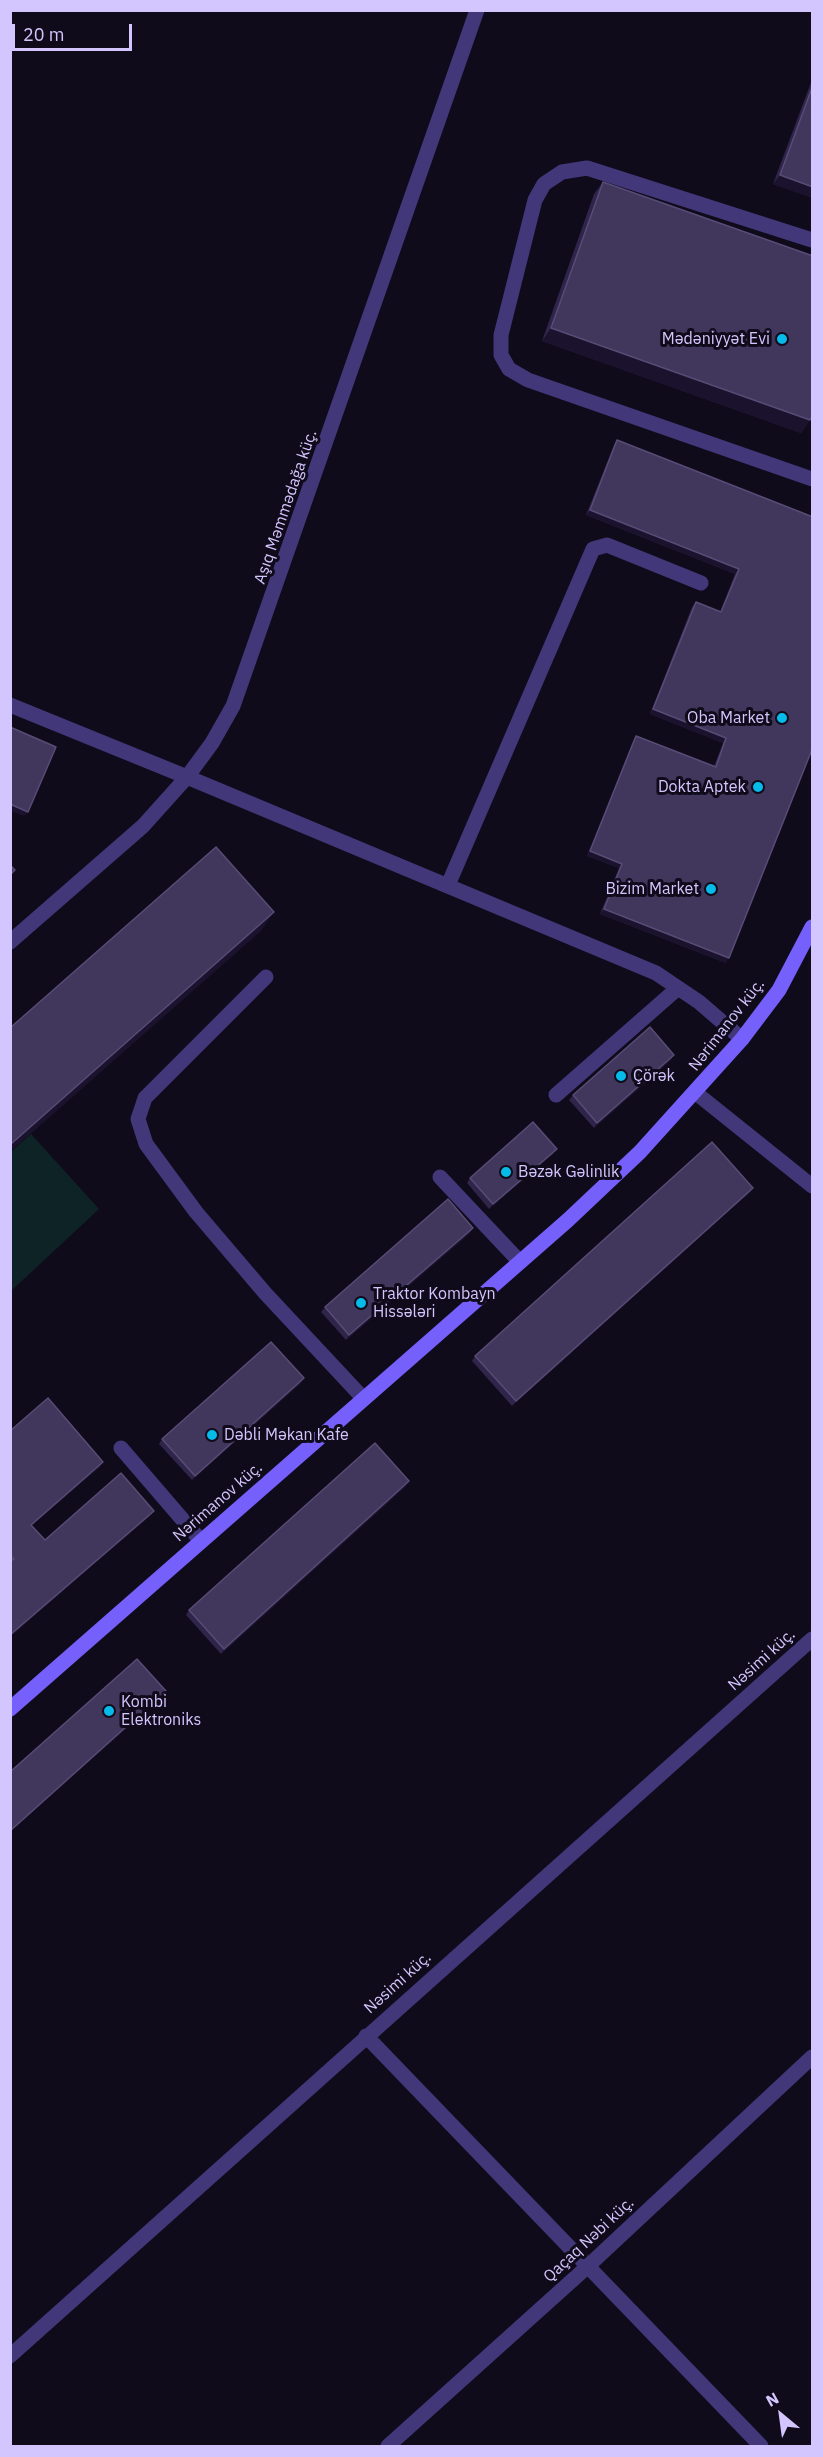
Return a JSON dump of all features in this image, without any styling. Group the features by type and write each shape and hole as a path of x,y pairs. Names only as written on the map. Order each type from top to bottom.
{"main road":[{"name":"Nərimanov küç.","path":"10,1709 520,1262 640,1152 696,1093 742,1039 779,990 813,927"}],"street":[{"name":"Aşıq Məmmədağa küç.","path":"10,942 143,826 187,777 212,743 233,706 251,662 477,10"},
{"path":"813,240 587,168 562,172 544,184 535,200 501,335 501,355 509,369 528,380 813,479"},
{"path":"448,885 593,549 607,545 701,583"},
{"path":"10,705 656,973 699,1002 742,1039"},
{"path":"266,977 145,1098 138,1119 146,1144 196,1212 265,1293 363,1398"},
{"path":"556,1095 678,988"},
{"path":"696,1093 802,1180 813,1185"},
{"path":"441,1177 520,1262"},
{"path":"121,1448 201,1541"},
{"name":"Nəsimi küç.","path":"10,2356 813,1639"},
{"path":"366,2036 761,2446"},
{"name":"Qaçaq Nəbi küç.","path":"388,2446 587,2267 813,2057"}],"green space":[{"path":"31,1134 99,1209 11,1291 11,1152"}],"building":[{"path":"813,85 813,187 780,175"},
{"path":"603,182 813,256 813,414 810,420 551,328"},
{"path":"617,440 813,517 813,747 729,958 604,909 622,864 590,851 636,736 716,767 726,738 653,709 696,602 721,612 739,569 590,510"},
{"path":"10,727 56,747 28,812 10,804"},
{"path":"216,847 274,912 11,1144 10,1028"},
{"path":"10,865 15,870 10,875"},
{"path":"650,1027 674,1055 597,1123 573,1095"},
{"path":"533,1122 557,1149 493,1204 470,1178"},
{"path":"712,1142 753,1188 516,1401 475,1356"},
{"path":"448,1199 473,1228 349,1335 325,1307"},
{"path":"271,1342 304,1378 195,1476 162,1439"},
{"path":"48,1398 103,1462 31,1525 45,1540 121,1473 154,1511 10,1635 10,1561 14,1559 10,1555 10,1431"},
{"path":"375,1443 409,1481 224,1649 189,1610"},
{"path":"137,1659 166,1691 10,1831 10,1772"}],"place":[{"name":"Mədəniyyət Evi","path":"782,339"},
{"name":"Oba Market","path":"782,718"},
{"name":"Dokta Aptek","path":"758,787"},
{"name":"Bizim Market","path":"711,889"},
{"name":"Çörək","path":"621,1076"},
{"name":"Bəzək Gəlinlik","path":"506,1172"},
{"name":"Traktor Kombayn Hissələri","path":"361,1303"},
{"name":"Dəbli Məkan Kafe","path":"212,1435"},
{"name":"Kombi Elektroniks","path":"109,1711"}]}
